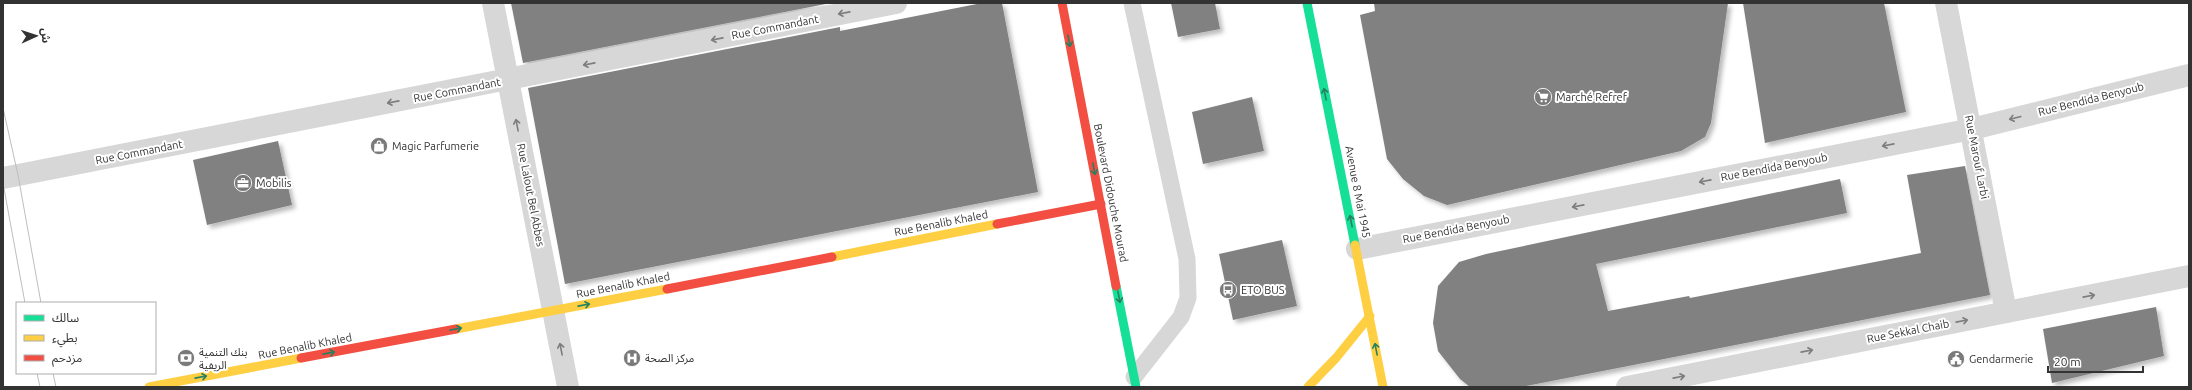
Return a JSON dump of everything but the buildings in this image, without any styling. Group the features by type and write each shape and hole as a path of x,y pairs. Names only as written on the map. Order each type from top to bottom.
{"street":[{"name":"Rue Lalout Bel Abbes","path":"494,3 568,387"},
{"name":"Rue Commandant","path":"10,177 896,3"},
{"name":"Boulevard Didouche Mourad","path":"1062,3 1135,382"},
{"name":"Avenue 8 Mai 1945","path":"1307,3 1357,249 1383,387"},
{"name":"Rue Marouf Larbi","path":"1946,3 1972,129 2006,312"},
{"name":"Rue Bendida Benyoub","path":"1357,249 1972,129 2189,75"},
{"name":"Rue Benalib Khaled","path":"149,387 554,311 1101,204"},
{"name":"Rue Sekkal Chaib","path":"1627,387 2189,276"},
{"path":"1308,387 1370,316"}],"lane":[{"path":"1132,3 1187,258 1188,298 1181,317 1135,382"}],"tram line":[{"path":"3,108 18,175 41,302"},
{"path":"3,183 25,302"},
{"path":"37,374 40,387"},
{"path":"53,374 56,387"}],"traffic: fast":[{"path":"1307,3 1355,245"},
{"path":"1116,286 1136,387"}],"traffic: slow":[{"path":"832,257 997,224"},
{"path":"1355,245 1383,387"},
{"path":"456,329 667,289"},
{"path":"1308,387 1336,358 1370,316"},
{"path":"149,387 301,358"}],"traffic: jam":[{"path":"1062,3 1116,286"},
{"path":"997,224 1101,204"},
{"path":"667,289 832,257"},
{"path":"301,358 456,329"}],"place":[{"name":"Marché Refref","path":"1543,97"},
{"name":"Magic Parfumerie","path":"379,146"},
{"name":"Mobilis","path":"243,183"},
{"name":"ETO BUS","path":"1228,290"},
{"name":"بنك التنمية الريفية","path":"186,358"},
{"name":"مركز الصحة","path":"632,358"},
{"name":"Gendarmerie","path":"1956,359"}]}
